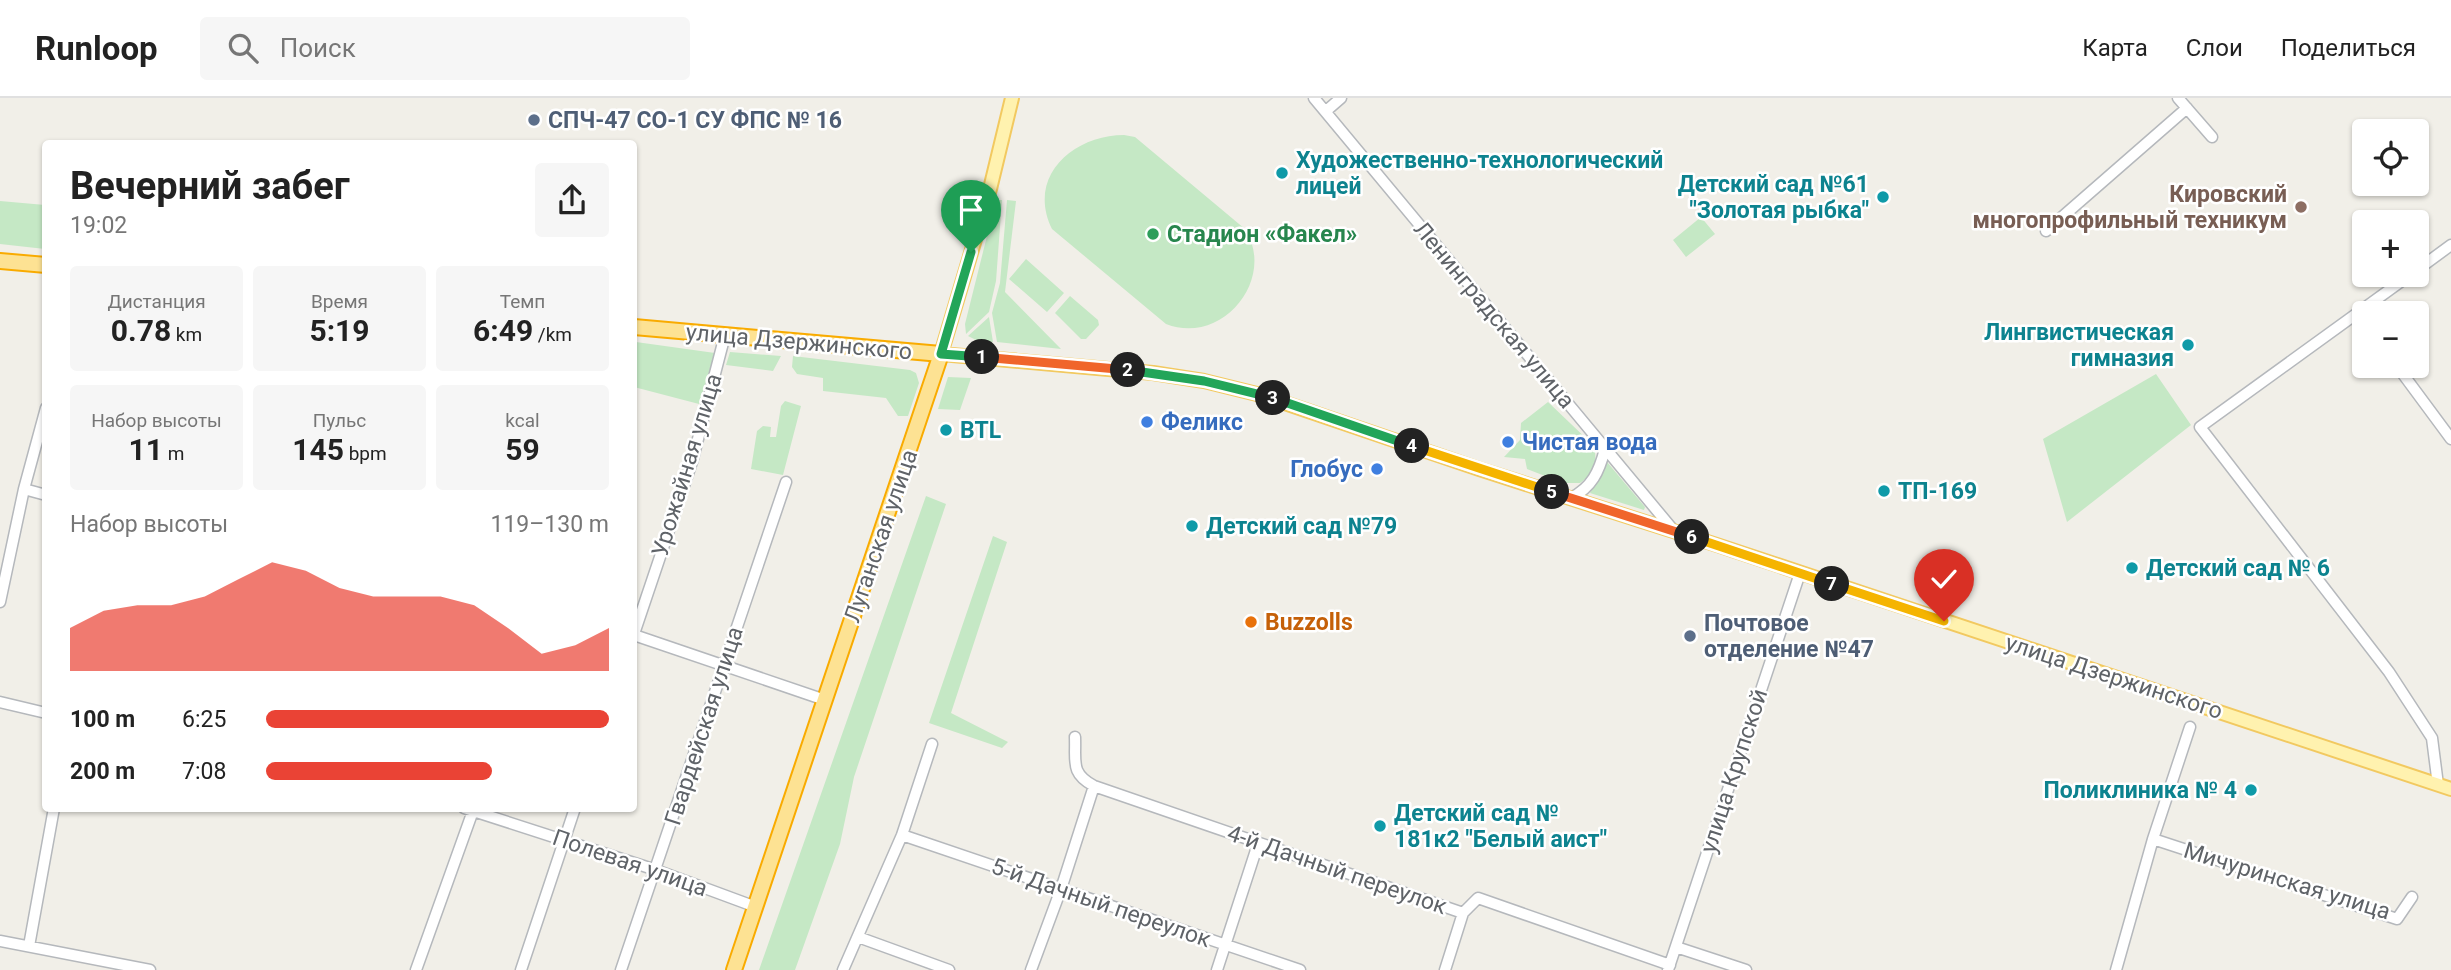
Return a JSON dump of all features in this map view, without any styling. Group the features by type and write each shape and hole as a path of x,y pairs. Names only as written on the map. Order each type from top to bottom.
{"highway":[{"path":"0,261 42,265"},
{"name":"улица Дзержинского","path":"637,331 725,335 941,354"},
{"name":"Луганская улица","path":"734,970 941,354"}],"main road":[{"name":"Луганская улица","path":"941,354 990,189 1012,98"},
{"name":"улица Дзержинского","path":"941,354 1153,373 1231,386 2451,789"}],"street":[{"name":"Ленинградская улица","path":"1314,98 1675,531"},
{"path":"1326,111 1342,98"},
{"path":"2178,98 2212,137"},
{"path":"2046,230 2187,108"},
{"path":"2429,261 2451,245"},
{"path":"2375,301 2394,287"},
{"path":"2352,318 2200,427 2389,671 2432,738 2438,785"},
{"name":"Урожайная улица","path":"637,626 692,462 725,335"},
{"path":"2405,378 2451,439"},
{"path":"0,602 24,489 42,423"},
{"path":"1571,498 1591,484 1605,449"},
{"name":"Гвардейская улица","path":"621,970 786,482"},
{"path":"24,489 42,494"},
{"name":"улица Крупской","path":"1669,968 1800,573"},
{"path":"637,636 825,700"},
{"path":"0,702 42,712"},
{"path":"2116,970 2153,839 2190,727"},
{"path":"1031,970 1061,889 1094,786 1080,779 1076,770 1075,737"},
{"path":"843,970 902,835 932,744"},
{"name":"4-й Дачный переулок","path":"1094,786 1463,913 1478,898 1669,968"},
{"path":"29,946 53,812"},
{"path":"416,970 469,812"},
{"name":"Полевая улица","path":"479,812 756,906"},
{"path":"521,970 574,812"},
{"name":"5-й Дачный переулок","path":"902,835 1300,970"},
{"name":"Мичуринская улица","path":"2153,839 2396,919 2412,897"},
{"path":"1217,970 1258,844"},
{"path":"1445,970 1463,913"},
{"path":"858,937 949,970"},
{"path":"0,941 150,970"},
{"path":"1676,947 1746,970"}],"green space":[{"name":"Стадион «Факел»","path":"1124,135 1135,137 1245,229 1253,248 1254,268 1249,287 1224,317 1206,325 1187,328 1166,324 1052,229 1046,210 1045,192 1050,176 1060,162 1088,142"},
{"path":"996,200 1002,200 996,281 989,312 966,334 965,324"},
{"path":"1007,200 1016,201 1005,292 1061,349 997,342 992,313 1000,283"},
{"path":"0,201 42,205 42,249 0,244"},
{"path":"1701,217 1715,234 1686,257 1673,240"},
{"path":"1026,259 1064,293 1047,312 1009,279"},
{"path":"1070,296 1098,320 1099,325 1086,339 1081,339 1055,313"},
{"path":"989,317 993,342 968,336"},
{"path":"637,342 715,353 699,404 637,388"},
{"path":"730,352 781,356 773,371 726,365"},
{"path":"793,356 910,370 916,373 919,383 908,416 898,416 886,398 823,391 823,378 797,374 792,367"},
{"path":"2156,374 2191,425 2067,522 2043,439"},
{"path":"948,377 971,378 960,410 938,409"},
{"path":"785,401 801,406 783,475 751,469 757,431 763,426 771,427 770,437 776,437 781,406"},
{"path":"1548,402 1593,445 1594,467 1580,483 1563,483 1527,469 1525,459 1504,457 1520,440 1521,423"},
{"path":"1607,462 1645,507 1644,510 1590,493"},
{"path":"926,496 946,504 854,777 840,844 795,970 759,970"},
{"path":"993,536 1007,542 951,713 1008,742 1002,748 929,723"}],"place":[{"name":"СПЧ-47 СО-1 СУ ФПС № 16","path":"534,120"},
{"name":"Художественно-технологический лицей","path":"1282,173"},
{"name":"Детский сад №61 \"Золотая рыбка\"","path":"1883,197"},
{"name":"Кировский многопрофильный техникум","path":"2301,207"},
{"name":"Стадион «Факел»","path":"1153,234"},
{"name":"Лингвистическая гимназия","path":"2188,345"},
{"name":"Феликс","path":"1147,422"},
{"name":"BTL","path":"946,430"},
{"name":"Чистая вода","path":"1508,442"},
{"name":"Глобус","path":"1377,469"},
{"name":"ТП-169","path":"1884,491"},
{"name":"Детский сад №79","path":"1192,526"},
{"name":"Детский сад № 6","path":"2132,568"},
{"name":"Buzzolls","path":"1251,622"},
{"name":"Почтовое отделение №47","path":"1690,636"},
{"name":"Поликлиника № 4","path":"2251,790"},
{"name":"Детский сад № 181к2 \"Белый аист\"","path":"1380,826"}],"route":[{"path":"971,252 941,354 1153,373 1231,386 1944,621"}]}
